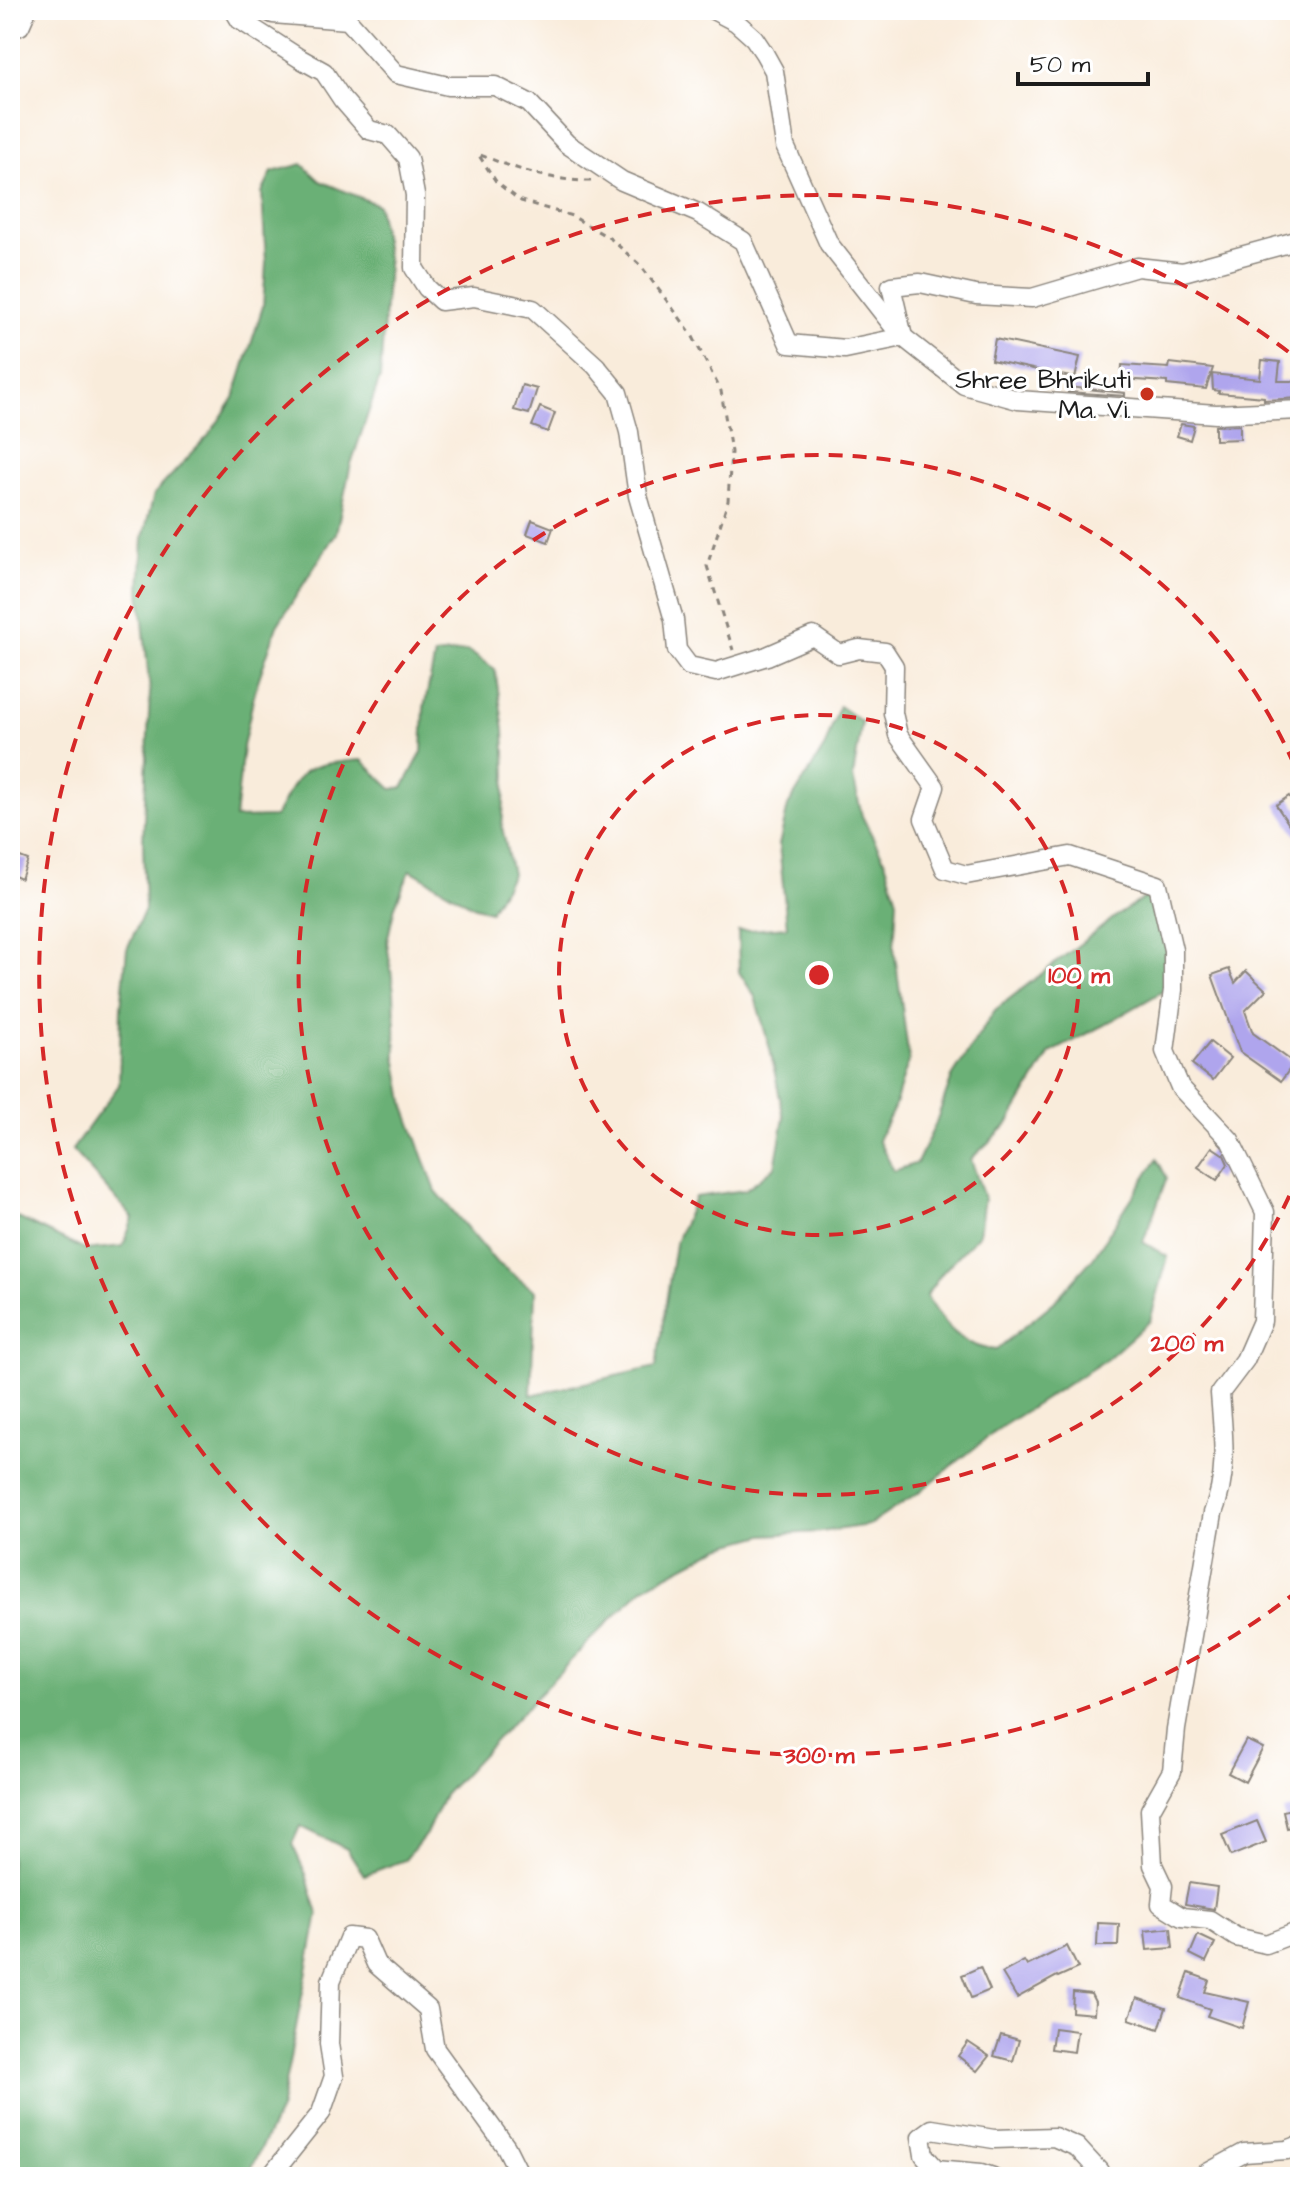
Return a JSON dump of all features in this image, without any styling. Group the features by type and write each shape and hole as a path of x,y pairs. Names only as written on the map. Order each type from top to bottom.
{"street":[{"path":"10,30 20,26 27,10"},
{"path":"234,10 240,20 324,72 369,130 388,135 408,158 415,195 414,268 427,288 441,301 474,297 533,309 596,366 618,393 629,432 638,496 674,620 677,650 689,666 716,672 767,656 813,636 839,654 859,649 885,652 894,666 893,713 898,735 935,787 924,819 945,869 966,875 1070,856 1158,885 1173,950 1173,990 1165,1051 1180,1087 1230,1140 1265,1212 1262,1321 1245,1360 1220,1393 1224,1448 1222,1490 1213,1513 1176,1729 1172,1771 1150,1810 1153,1865 1163,1886 1161,1904 1182,1917 1210,1920 1236,1937 1266,1944 1300,1931"},
{"path":"265,10 273,14 348,20 396,74 448,86 495,86 529,103 567,144 622,181 698,213 743,241 789,344 845,349 903,337"},
{"path":"713,10 736,22 754,38 774,71 785,146 829,244 903,337 964,385 1018,400 1216,414 1300,410"},
{"path":"903,337 891,286 920,283 976,295 1032,298 1137,267 1183,272 1300,240"},
{"path":"270,2177 321,2113 334,2076 329,2044 331,1981 349,1937 365,1939 376,1964 428,2009 435,2049 506,2147 521,2177"},
{"path":"993,2177 936,2169 924,2155 921,2137 932,2129 994,2139 1054,2137 1077,2147 1099,2171 1100,2177"},
{"path":"1200,2177 1244,2153 1287,2150 1300,2145"}],"path":[{"path":"622,181 570,181 528,174 478,154 497,183 521,201 572,216 611,239 641,266 691,333 721,391 731,452 728,501 707,566 738,665"}],"green space":[{"path":"302,164 320,181 378,205 388,264 380,378 351,464 336,533 277,626 255,690 243,747 235,818 275,817 299,777 306,771 327,764 362,760 392,789 403,788 422,752 424,708 435,655 468,651 495,669 504,730 506,775 502,827 512,874 490,911 475,907 410,870 395,906 387,942 394,992 396,1056 405,1107 436,1191 495,1261 535,1291 531,1395 656,1367 675,1244 695,1197 745,1190 775,1167 784,1118 770,1049 755,997 739,972 738,931 787,927 779,845 788,806 825,746 839,706 862,722 853,777 862,816 885,861 897,900 894,948 909,1059 894,1108 878,1140 894,1171 917,1163 952,1077 995,1010 1116,916 1154,892 1177,929 1165,990 1050,1053 1008,1124 971,1159 984,1198 979,1234 943,1272 926,1296 946,1325 963,1339 996,1350 1054,1302 1093,1258 1157,1159 1167,1178 1143,1242 1168,1257 1150,1321 1107,1359 1001,1427 918,1493 869,1525 821,1532 764,1535 720,1547 644,1587 444,1795 426,1834 405,1860 364,1875 347,1849 300,1826 292,1844 306,1874 318,1914 280,2110 246,2177 10,2177 10,1214 85,1250 123,1246 133,1218 72,1150 119,1085 121,1007 127,949 145,909 143,842 150,692 140,591 143,538 154,494 209,435 234,398 263,306 266,263 262,193 272,172"}],"building":[{"path":"995,339 1080,357 1075,378 991,360"},
{"path":"1262,360 1280,362 1278,381 1300,381 1300,398 1264,400 1264,397 1213,390 1212,374 1260,379"},
{"path":"1170,363 1213,368 1206,389 1121,379 1122,365 1169,368"},
{"path":"522,385 537,389 529,414 514,410"},
{"path":"1068,387 1125,393 1125,396 1068,392"},
{"path":"540,407 555,413 548,432 532,426"},
{"path":"1181,424 1194,426 1190,440 1177,436"},
{"path":"1240,425 1240,439 1215,440 1215,426"},
{"path":"532,520 553,528 548,542 527,534"},
{"path":"1289,796 1300,812 1300,841 1276,805"},
{"path":"10,853 28,860 21,879 10,874"},
{"path":"1229,969 1235,983 1246,971 1266,990 1245,1011 1253,1033 1294,1063 1281,1081 1240,1052 1212,975"},
{"path":"1210,1042 1230,1058 1213,1080 1192,1064"},
{"path":"1212,1147 1224,1155 1228,1164 1217,1180 1198,1167"},
{"path":"1246,1740 1263,1748 1245,1782 1228,1773"},
{"path":"1300,1807 1300,1825 1287,1828 1283,1811"},
{"path":"1257,1821 1266,1842 1231,1856 1222,1835"},
{"path":"1189,1883 1217,1887 1214,1909 1185,1904"},
{"path":"1098,1923 1119,1924 1118,1946 1097,1946"},
{"path":"1171,1928 1173,1948 1147,1950 1145,1931"},
{"path":"1198,1935 1215,1943 1206,1962 1190,1954"},
{"path":"1067,1946 1078,1968 1017,1998 1002,1973 1024,1961 1027,1966"},
{"path":"980,1967 990,1990 971,1998 962,1975"},
{"path":"1189,1973 1209,1980 1205,1992 1249,2002 1242,2028 1207,2016 1210,2009 1180,1998"},
{"path":"1073,1992 1091,1994 1095,2002 1094,2014 1072,2012"},
{"path":"1137,1998 1166,2008 1159,2029 1129,2019"},
{"path":"1054,2028 1077,2031 1074,2052 1051,2049"},
{"path":"1001,2035 1019,2040 1013,2061 994,2056"},
{"path":"968,2042 989,2056 977,2071 958,2056"}],"place":[{"name":"Shree Bhrikuti Ma. Vi.","path":"1147,394"}]}
